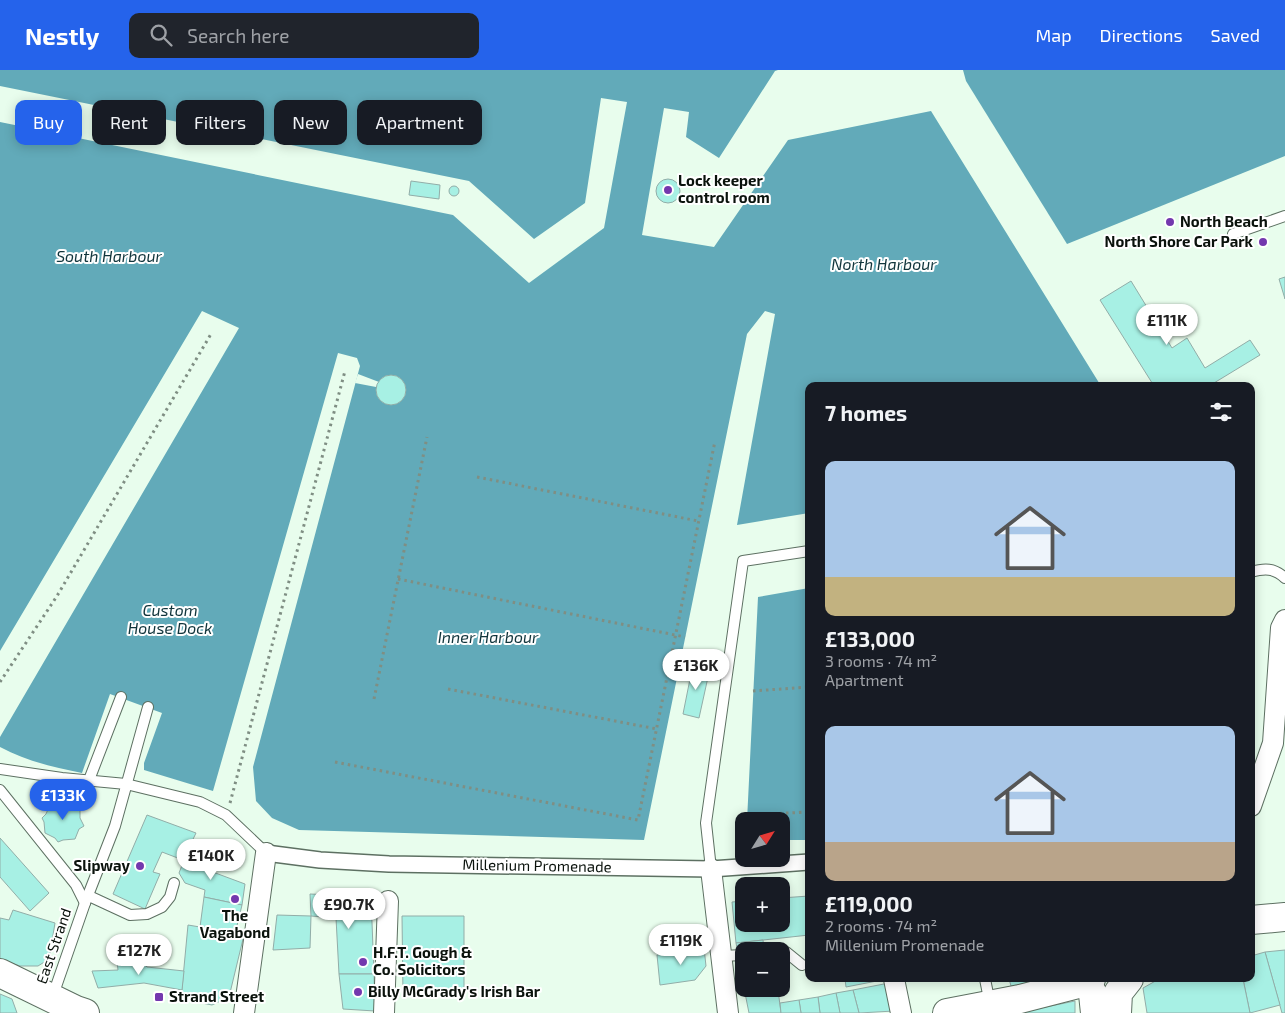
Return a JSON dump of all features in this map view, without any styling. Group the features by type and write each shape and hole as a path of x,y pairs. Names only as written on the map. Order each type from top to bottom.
{"main road":[{"path":"1255,916 1285,917"},
{"path":"0,973 47,1005 85,1013"},
{"path":"947,1013 990,1005 1021,1006 1082,982"},
{"path":"1088,982 1093,994 1095,1013"},
{"path":"1093,982 1122,995"}],"street":[{"path":"1255,791 1278,744 1281,628 1285,620"},
{"name":"Millenium Promenade","path":"266,852 320,860 388,864 711,869 805,862"},
{"path":"244,1013 266,852"},
{"path":"711,869 728,1013"},
{"path":"384,1013 388,901"},
{"path":"895,982 901,1013"}],"lane":[{"path":"1232,234 1285,216"},
{"path":"711,869 706,823 743,562 805,552"},
{"path":"1255,571 1264,569 1276,570 1285,578"},
{"path":"89,780 121,697"},
{"path":"87,900 115,826 148,707"},
{"path":"0,769 126,784 200,802 226,815 266,852"},
{"path":"0,790 87,900 130,915 147,914 162,907 170,897 174,883"},
{"name":"East Strand","path":"47,1005 87,900"},
{"path":"721,956 735,955"},
{"path":"790,955 802,965"},
{"path":"986,982 990,1005"}],"path":[{"path":"0,682 57,596 211,334"},
{"path":"226,815 345,371"},
{"path":"374,699 427,438"},
{"path":"335,762 638,820 714,441"},
{"path":"478,476 698,521"},
{"path":"398,579 685,637"},
{"path":"753,691 805,687"},
{"path":"448,689 657,729"},
{"path":"790,813 805,812"}],"water":[{"path":"0,70 778,70 775,71 719,158 686,137 689,112 664,108 642,235 714,247 788,140 931,111 1099,382 805,382 805,514 737,525 775,314 765,311 747,334 644,840 299,830 272,818 256,801 253,767 360,366 357,358 338,353 213,791 144,770 144,763 162,713 110,694 82,773 40,763 0,747 0,737 239,328 202,311 0,651 0,122 15,125 15,145 82,145 82,139 92,141 92,145 112,145 453,215 529,283 604,228 627,102 601,98 585,203 534,239 469,181 291,145 347,145 347,100 274,100 274,142 264,139 264,100 176,100 176,122 166,120 166,100 92,100 92,105 82,103 82,100 69,100 0,86"},
{"path":"963,70 1285,70 1285,156 1067,244 966,81"},
{"path":"805,589 805,840 790,840 790,812 747,812 758,597"}],"pier":[{"path":"358,374 379,382 376,387 355,383"}],"building":[{"name":"Lock keeper control room","path":"668,179 673,180 679,186 679,196 673,202 668,203 663,202 657,196 656,191 657,186 663,180"},
{"path":"411,181 440,185 439,199 409,195"},
{"path":"454,186 459,191 454,196 449,191"},
{"path":"1285,277 1285,299 1279,279"},
{"path":"1131,281 1172,348 1187,338 1205,368 1250,340 1260,355 1216,382 1151,382 1100,300"},
{"path":"391,375 402,379 406,390 402,401 391,405 380,401 376,390 380,379"},
{"path":"693,664 710,668 699,718 683,714"},
{"path":"67,801 80,809 80,818 84,826 79,829 75,839 58,842 55,838 45,833 42,818 50,805"},
{"name":"Slipway","path":"147,815 196,833 183,860 162,852 153,872 160,874 145,909 113,894"},
{"path":"0,838 49,893 30,911 0,877"},
{"path":"188,850 202,856 202,868 245,884 242,905 204,897 205,890 185,883 179,873"},
{"path":"310,894 371,897 374,974 339,974 336,918 311,916"},
{"path":"805,896 805,935 736,942 732,902 735,902 735,932 790,932 790,897"},
{"path":"204,897 242,905 234,938 243,939 229,997 212,1005 181,999 188,925 200,927"},
{"path":"13,910 55,923 49,959 38,966 20,966 0,959 0,918 9,920"},
{"path":"277,915 311,916 310,948 273,950"},
{"path":"402,916 464,916 464,994 403,995"},
{"path":"763,940 763,942 745,942"},
{"path":"704,948 706,966 695,980 660,985 657,955"},
{"path":"1285,950 1285,1013 1282,1013 1265,952"},
{"path":"1265,952 1280,1005 1250,1013 1244,982 1255,982 1255,955"},
{"path":"117,961 142,961 147,967 184,971 182,990 144,983 98,988 92,971 118,970"},
{"name":"Billy McGrady's Irish Bar","path":"339,974 374,974 375,1011 343,1009"},
{"path":"845,982 872,982 846,987"},
{"path":"1010,982 1029,983 1011,986"},
{"path":"1154,982 1244,982 1250,1013 1147,1013 1143,988"},
{"path":"889,983 894,1011 859,1013 853,990"},
{"path":"853,990 859,1013 840,1013 836,993"},
{"path":"836,993 840,1013 820,1013 818,997"},
{"path":"0,994 12,999 17,1013 0,1013"},
{"path":"746,997 779,997 781,1013 749,1013"},
{"path":"818,997 820,1013 801,1013 799,1000"},
{"path":"799,1000 801,1013 781,1013 780,1003"},
{"path":"1075,1001 1075,1013 1026,1013 1026,1011"}],"place":[{"name":"Lock keeper control room","path":"668,190"},
{"name":"North Beach","path":"1170,222"},
{"name":"North Shore Car Park","path":"1263,242"},
{"name":"Slipway","path":"140,866"},
{"name":"The Vagabond","path":"235,899"},
{"name":"H.F.T. Gough & Co. Solicitors","path":"363,962"},
{"name":"Billy McGrady's Irish Bar","path":"358,992"},
{"name":"Strand Street","path":"159,997"}],"water label":[{"name":"South Harbour","path":"109,256"},
{"name":"North Harbour","path":"884,264"},
{"name":"Custom House Dock","path":"170,619"},
{"name":"Inner Harbour","path":"488,637"}]}
